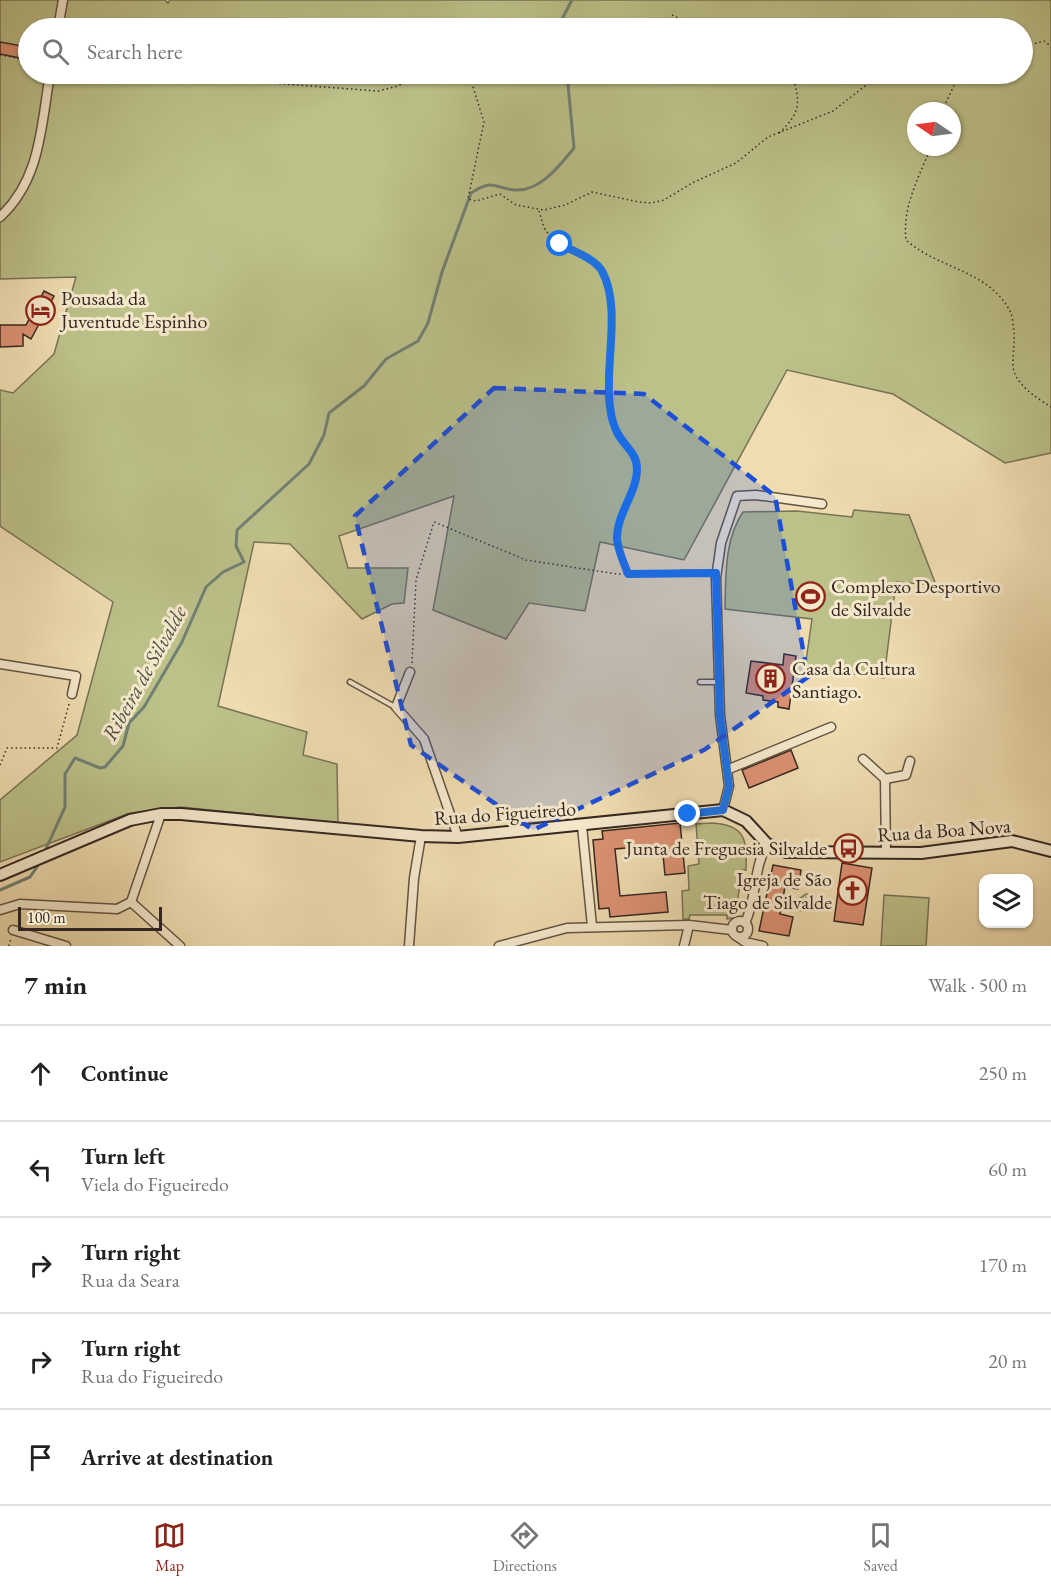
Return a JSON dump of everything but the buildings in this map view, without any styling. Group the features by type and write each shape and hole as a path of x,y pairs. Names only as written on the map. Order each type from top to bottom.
{"main road":[{"name":"Rua do Figueiredo","path":"0,875 130,820 161,814 421,836 458,837 723,810"},
{"path":"723,810 746,821 767,844"},
{"name":"Rua da Boa Nova","path":"767,844 786,852 921,853 1012,841 1051,851"}],"street":[{"path":"60,18 63,0"},
{"path":"0,217 14,204 29,182 36,158 48,84"},
{"path":"723,810 729,786 729,769 720,715 716,573 721,543 737,496 756,495 822,504"},
{"path":"0,664 76,676 72,694"},
{"path":"410,672 396,707 424,739 458,837"},
{"path":"729,769 831,727"},
{"path":"863,759 885,779 886,853"},
{"path":"885,779 906,775 910,761"},
{"path":"0,910 20,904 117,909 130,902 161,814"},
{"path":"582,826 592,926"},
{"path":"409,946 414,878 421,836"},
{"path":"499,946 567,928 592,926 689,925 745,935 752,909 758,864 767,844"},
{"path":"130,902 180,946"},
{"path":"735,934 737,921 746,927 763,946"},
{"path":"684,946 689,925"},
{"path":"13,930 66,946"},
{"path":"735,934 744,942 763,946"}],"lane":[{"path":"681,573 716,573"},
{"path":"350,682 396,707"},
{"path":"700,682 720,682"}],"path":[{"path":"672,15 678,18"},
{"path":"1033,44 1044,41 1051,45"},
{"path":"0,55 18,58"},
{"path":"284,84 378,91 401,84"},
{"path":"472,84 484,122 468,199 476,201 500,194 516,205 539,210 554,209 592,192 645,203 664,200 692,183 736,163 768,137 833,111 852,99 868,84"},
{"path":"779,133 796,114 797,92 795,84"},
{"path":"946,102 955,84"},
{"path":"927,156 912,194 904,225 906,240 927,255 978,279 995,293 1011,314 1016,349 1013,365 1017,378 1028,391 1051,407"},
{"path":"539,210 546,232 560,244 587,258 601,270 609,296 610,408 617,433 635,456 637,468 636,480 618,530 617,540 628,574"},
{"path":"410,672 415,644 416,580 434,522 526,560 628,574 681,573"},
{"path":"0,765 7,748 57,748 72,694"}],"highlighted area":[{"path":"494,388 644,394 775,496 808,677 704,750 533,830 411,745 355,516"}],"green space":[{"path":"0,0 165,0 168,3 170,0 1051,0 1051,453 1005,463 893,394 787,370 684,560 600,542 585,611 529,603 506,639 433,610 454,496 339,536 348,568 408,568 404,603 392,604 362,619 290,544 254,542 218,706 307,732 303,755 337,764 338,823 181,807 130,813 0,862 0,800 77,735 113,602 0,526 0,390 13,393 54,354 76,277 0,279"},
{"name":"Complexo Desportivo de Silvalde","path":"854,510 909,515 936,585 896,582 884,678 805,668 812,619 725,609 729,547 732,534 743,512 797,511 852,517"},
{"path":"712,823 732,827 738,831 745,842 746,870 742,870 735,918 727,919 727,915 690,915 689,919 683,919 682,891 689,890 688,866 699,864 696,824"},
{"path":"806,894 812,895 813,906 805,911 796,910 793,903"},
{"path":"884,895 929,898 926,946 881,946"}],"waterway":[{"name":"Ribeira de Silvalde","path":"563,18 572,0"},
{"name":"Ribeira de Silvalde","path":"45,851 65,807 65,774 75,758 100,768 105,767 123,746 129,723 144,707 182,642 206,587 223,572 244,562 236,546 237,530 309,464 324,435 329,413 364,386 386,359 418,341 428,323 442,272 471,193 490,185 515,190 533,187 549,176 574,148 568,84"},
{"name":"Ribeira de Silvalde","path":"0,890 30,877 39,864"}],"place":[{"name":"Pousada da Juventude Espinho","path":"40,310"},
{"name":"Complexo Desportivo de Silvalde","path":"810,597"},
{"name":"Casa da Cultura Santiago.","path":"771,679"},
{"name":"Junta de Freguesia Silvalde","path":"848,848"},
{"name":"Igreja de São Tiago de Silvalde","path":"853,890"}],"route":[{"path":"560,244 587,258 601,270 609,296 610,408 617,433 635,456 637,468 636,480 618,530 617,540 628,574 716,573 720,715 722,738 729,769 729,786 723,810 688,814"}]}
